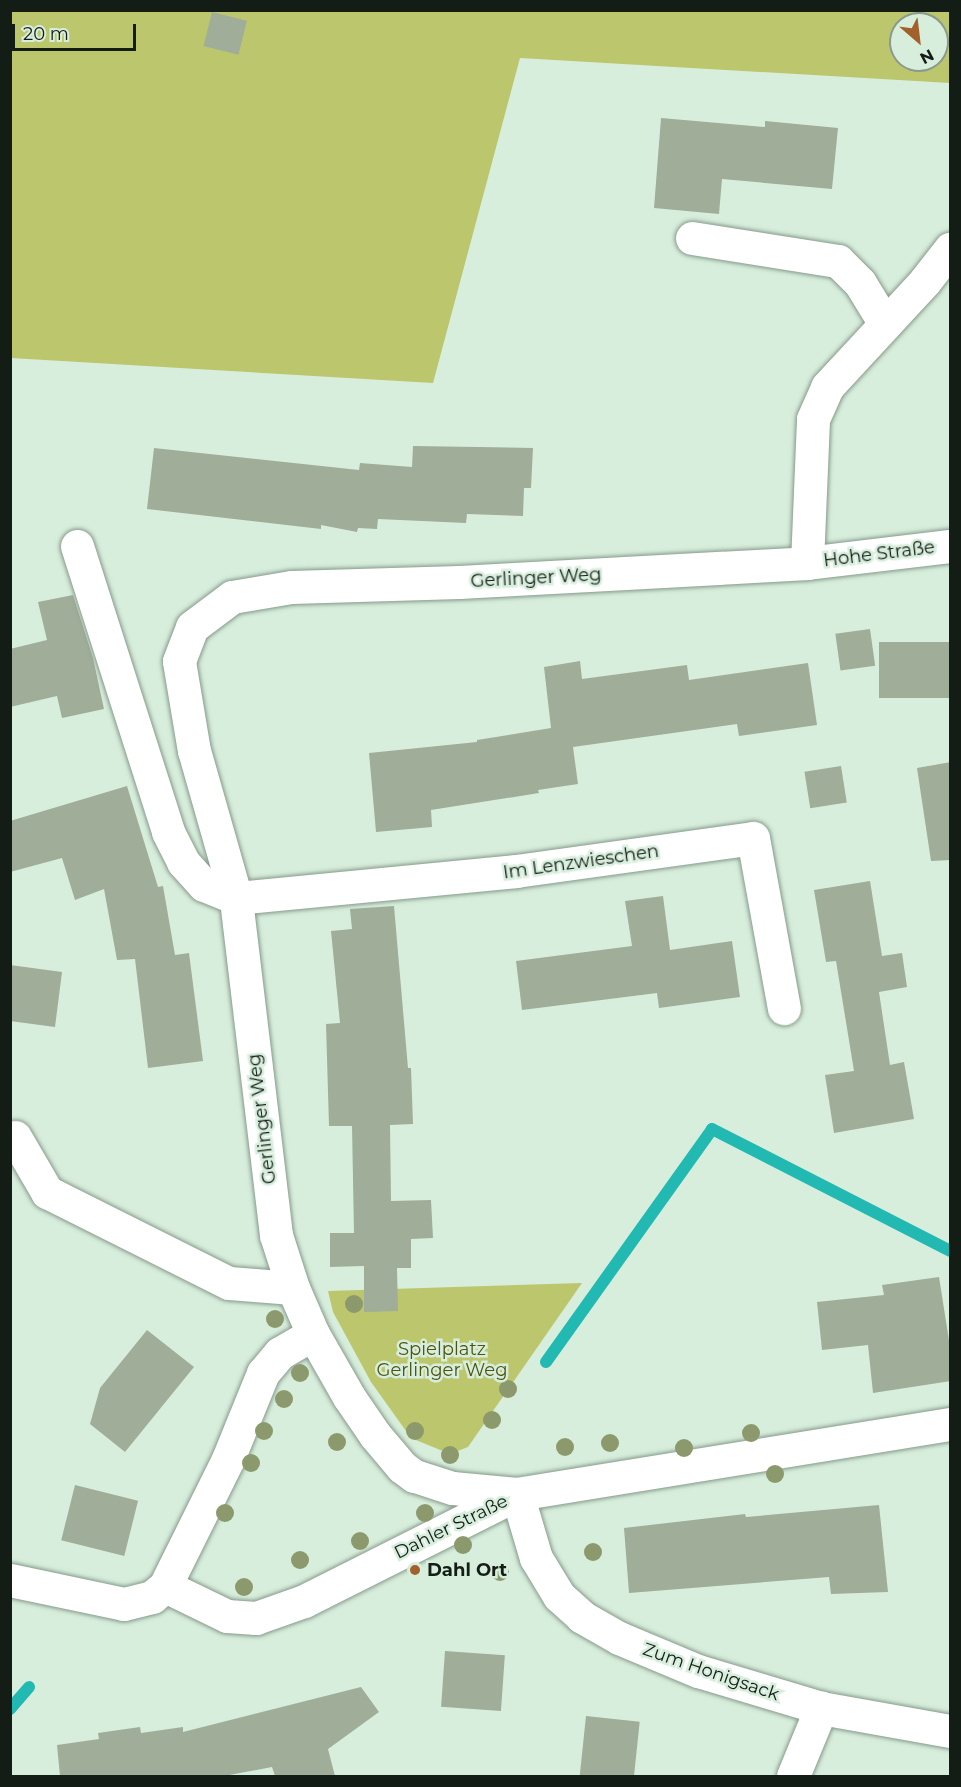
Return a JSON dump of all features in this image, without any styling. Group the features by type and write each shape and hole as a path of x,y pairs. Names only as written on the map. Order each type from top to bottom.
{"street":[{"path":"692,238 837,261 860,283 885,324"},
{"path":"807,563 813,419 827,387 951,249"},
{"path":"77,546 168,832 183,862 204,885 236,898"},
{"name":"Hohe Straße","path":"807,563 951,546"},
{"name":"Gerlinger Weg","path":"517,1494 452,1488 414,1476 402,1467 358,1411 313,1334 293,1288 276,1235 236,898 194,751 179,661 192,627 232,597 291,587 459,582 807,563"},
{"name":"Im Lenzwieschen","path":"236,898 516,871 753,838 784,1008"},
{"path":"15,1137 47,1192 230,1283 293,1288"},
{"path":"10,1580 124,1604 152,1597 165,1586 228,1459 263,1373 280,1353 313,1334"},
{"name":"Dahler Straße","path":"165,1586 227,1616 256,1618 273,1614 517,1494 951,1424"},
{"name":"Zum Honigsack","path":"517,1494 536,1558 559,1596 582,1617 657,1656 821,1708 951,1731"},
{"path":"794,1776 821,1708"}],"green space":[{"path":"10,11 950,11 950,83 520,58 433,383 11,358"},
{"name":"Spielplatz Gerlinger Weg","path":"582,1283 468,1447 450,1454 411,1438 371,1382 333,1312 328,1291"}],"building":[{"path":"212,12 247,21 238,55 204,46"},
{"path":"661,118 765,127 765,121 838,128 832,189 722,179 719,214 654,208"},
{"path":"413,446 533,448 531,488 524,488 523,516 467,514 466,523 378,519 377,529 358,528 357,532 321,525 321,529 147,509 154,448 359,470 360,463 412,467"},
{"path":"73,595 93,658 104,709 62,718 57,696 10,707 10,649 47,640 38,602"},
{"path":"870,629 875,666 840,671 835,634"},
{"path":"879,642 950,642 950,698 879,698"},
{"path":"580,661 582,679 687,665 689,680 808,663 817,725 739,736 737,724 573,747 578,784 538,790 539,793 431,810 432,827 376,832 369,753 477,742 477,740 551,728 544,667"},
{"path":"951,762 951,860 931,861 917,768"},
{"path":"841,766 847,803 810,808 804,772"},
{"path":"127,786 158,887 163,886 175,955 189,953 203,1061 148,1068 135,959 117,960 104,889 75,900 62,858 10,872 10,821"},
{"path":"870,881 882,956 902,953 907,987 879,992 890,1065 904,1062 914,1119 834,1133 825,1075 854,1071 836,961 826,962 814,890"},
{"path":"663,896 670,950 732,941 740,997 659,1008 657,993 522,1010 516,961 632,946 625,901"},
{"path":"394,906 408,1068 411,1068 413,1124 390,1125 391,1201 431,1200 433,1238 411,1239 411,1268 397,1268 398,1311 364,1312 364,1266 330,1267 330,1233 354,1233 352,1126 329,1126 326,1024 340,1023 331,931 352,929 350,909"},
{"path":"10,965 62,972 55,1027 10,1021"},
{"path":"939,1277 951,1353 951,1381 873,1393 868,1345 822,1350 817,1302 884,1295 882,1285"},
{"path":"147,1330 194,1367 125,1452 90,1424 100,1388"},
{"path":"75,1485 138,1501 124,1556 61,1540"},
{"path":"879,1505 888,1592 831,1594 829,1577 629,1593 624,1528 745,1514 746,1517"},
{"path":"445,1651 505,1655 501,1711 441,1707"},
{"path":"361,1687 379,1712 328,1749 335,1776 275,1776 272,1767 224,1776 60,1776 57,1745 99,1739 98,1733 140,1727 141,1733 183,1727 183,1732"},
{"path":"586,1716 640,1722 634,1776 580,1776"}],"waterway":[{"path":"546,1362 712,1129 950,1251"},
{"path":"10,1709 29,1687"}],"place":[{"name":"Dahl Ort","path":"415,1570"}]}
